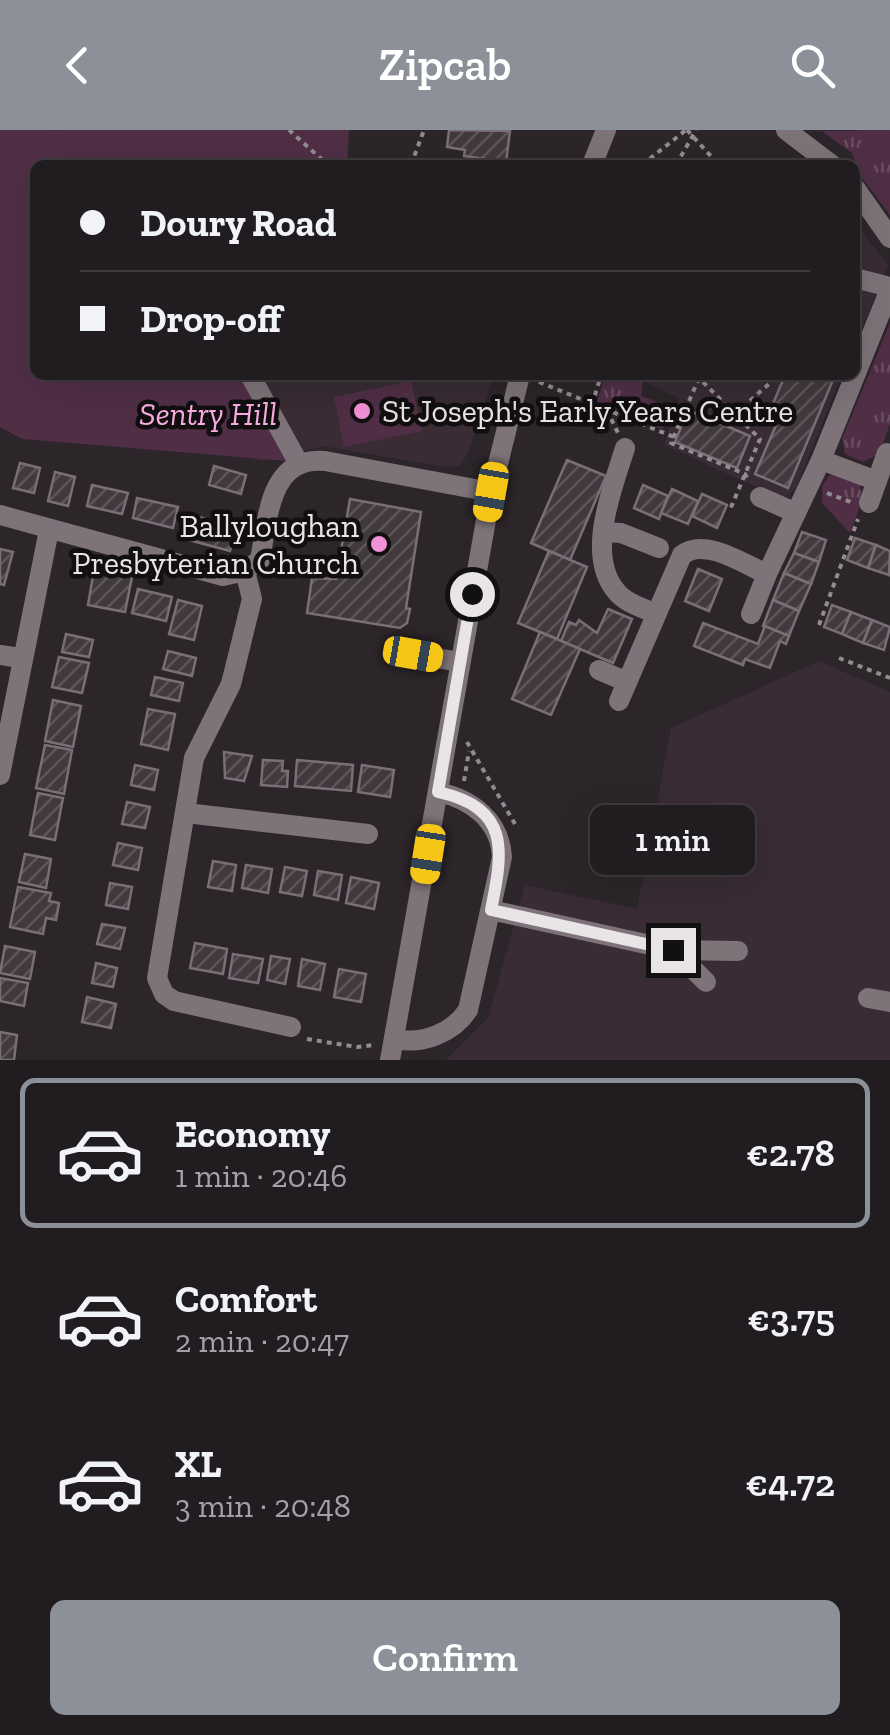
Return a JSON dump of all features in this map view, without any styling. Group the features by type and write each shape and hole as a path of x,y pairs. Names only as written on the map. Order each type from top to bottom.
{"street":[{"path":"594,160 606,130"},
{"path":"786,130 825,160"},
{"path":"860,195 890,238"},
{"path":"860,279 890,288 860,363"},
{"path":"860,314 880,314"},
{"path":"253,380 298,462"},
{"path":"438,792 461,797 481,813 500,843 491,910 474,993 463,1017 430,1037 393,1049 460,662 491,492 530,380"},
{"path":"750,614 853,380"},
{"path":"624,448 604,532 613,588 656,614"},
{"path":"865,507 887,453"},
{"path":"821,460 877,481"},
{"path":"0,515 223,576 245,571 260,560 273,495 282,476 298,462 325,461 491,492"},
{"path":"760,497 796,513"},
{"path":"0,775 10,656 49,530"},
{"path":"604,532 621,533 658,548"},
{"path":"599,670 623,692 680,558 691,548 706,548 766,574"},
{"path":"245,571 252,599 231,684 194,758 158,965 160,988 180,1004 291,1027"},
{"path":"413,654 460,662"},
{"path":"186,813 368,834"},
{"path":"491,910 673,950 738,952"},
{"path":"673,950 687,958 706,982"},
{"path":"868,998 890,1002"}],"path":[{"path":"289,130 322,160"},
{"path":"413,160 424,130"},
{"path":"648,160 686,130 714,160"},
{"path":"679,160 696,130"},
{"path":"531,380 532,395"},
{"path":"538,380 674,437"},
{"path":"592,405 600,380"},
{"path":"695,380 671,443 745,474 760,497"},
{"path":"701,380 760,439 729,512"},
{"path":"735,414 773,380"},
{"path":"820,625 865,507"},
{"path":"839,658 890,678"},
{"path":"461,797 469,752 466,736"},
{"path":"469,752 503,799 519,840"},
{"path":"291,1027 312,1043 393,1049"}],"shaded area":[{"path":"860,229 888,265 860,333"},
{"name":"St Joseph's Early Years Centre","path":"239,380 492,380 468,454 459,466 323,446 264,461 248,458"},
{"path":"650,380 840,380 796,488 785,500 664,445 679,398 649,384"},
{"path":"819,661 890,692 890,1060 446,1060 488,1018 525,885 637,909 671,728"}],"green space":[{"name":"Sentry Hill","path":"0,130 349,130 347,160 30,160 30,380 251,380 298,462 22,439 0,427"},
{"path":"890,130 890,215 860,175 860,160 854,160 852,153 822,131"},
{"path":"890,323 890,424 879,454 863,462 845,454 842,439"},
{"path":"604,380 643,380 641,396 671,407 663,429 597,402"},
{"path":"411,381 422,431 344,447 334,397"},
{"path":"830,475 845,475 860,484 860,502 850,533 822,503 822,486"}],"building":[{"path":"449,130 510,131 506,160 464,156 465,150 447,147"},
{"path":"783,380 833,380 788,488 755,474 780,416 770,411"},
{"path":"688,410 750,436 737,468 675,442"},
{"path":"567,460 606,476 570,560 531,543"},
{"path":"20,463 40,468 34,493 13,488"},
{"path":"214,466 246,475 241,494 209,485"},
{"path":"55,472 75,477 68,506 48,501"},
{"path":"92,485 128,493 122,514 87,506"},
{"path":"643,485 668,496 659,519 634,508"},
{"path":"672,489 698,501 688,524 661,513"},
{"path":"702,494 727,505 717,528 692,516"},
{"path":"137,498 178,507 173,528 133,518"},
{"name":"Ballyloughan Presbyterian Church","path":"350,499 421,512 406,608 410,609 407,623 400,628 307,613 312,578 336,579"},
{"path":"195,516 236,527 230,551 189,540"},
{"path":"802,532 826,540 819,562 794,553"},
{"path":"855,538 876,545 868,568 847,560"},
{"path":"876,545 890,551 889,575 868,568"},
{"path":"0,549 13,552 4,585 0,584"},
{"path":"549,551 587,567 557,639 518,623"},
{"path":"794,553 819,562 811,584 784,573"},
{"path":"698,569 722,579 709,611 685,601"},
{"path":"94,570 132,577 125,612 88,605"},
{"path":"784,573 811,584 799,611 773,600"},
{"path":"138,589 172,597 166,621 132,613"},
{"path":"178,600 202,606 194,640 169,634"},
{"path":"773,600 799,611 789,636 763,626"},
{"path":"832,605 851,612 842,634 824,627"},
{"path":"608,609 632,619 613,663 561,641 569,622 576,625 579,620 597,633"},
{"path":"851,612 872,620 863,643 842,634"},
{"path":"872,620 890,627 884,650 863,643"},
{"path":"703,623 758,644 765,626 789,636 786,644 780,641 770,668 745,659 743,665 694,646"},
{"path":"540,632 580,649 551,715 512,699"},
{"path":"66,634 93,640 89,657 62,652"},
{"path":"168,651 196,658 192,676 163,669"},
{"path":"59,657 89,663 82,693 52,687"},
{"path":"155,677 183,683 179,701 151,695"},
{"path":"53,700 81,706 73,747 45,741"},
{"path":"148,709 175,714 168,750 141,744"},
{"path":"45,745 72,750 64,794 36,788"},
{"path":"224,752 252,756 244,781 225,778"},
{"path":"263,760 283,761 282,771 288,771 287,787 261,785"},
{"path":"297,760 353,765 351,791 295,786"},
{"path":"135,765 158,770 154,790 131,785"},
{"path":"362,765 394,770 390,797 358,792"},
{"path":"38,793 63,798 55,840 30,835"},
{"path":"127,802 150,807 145,828 122,824"},
{"path":"118,843 142,848 138,870 113,865"},
{"path":"25,854 51,859 46,888 19,882"},
{"path":"213,861 236,865 232,891 208,887"},
{"path":"246,865 272,869 268,893 242,888"},
{"path":"285,867 307,871 302,896 280,892"},
{"path":"318,871 342,875 338,900 314,895"},
{"path":"351,877 379,883 374,909 346,903"},
{"path":"110,883 132,887 128,909 106,905"},
{"path":"18,887 51,893 49,901 59,903 56,920 46,918 43,934 10,927"},
{"path":"102,924 125,928 120,949 97,944"},
{"path":"195,943 227,949 223,974 190,968"},
{"path":"5,946 35,952 30,979 0,973"},
{"path":"233,954 263,959 258,983 229,978"},
{"path":"271,956 290,959 285,984 267,980"},
{"path":"302,959 325,964 320,990 298,986"},
{"path":"96,963 117,968 113,987 92,983"},
{"path":"339,969 366,974 361,1002 334,997"},
{"path":"0,978 28,983 24,1006 0,1001"},
{"path":"87,997 116,1004 111,1028 82,1022"},
{"path":"0,1032 17,1035 14,1060 0,1060"}],"place":[{"name":"St Joseph's Early Years Centre","path":"362,411"},
{"name":"Ballyloughan Presbyterian Church","path":"379,544"}],"route":[{"path":"472,594 438,792 470,802 497,834 502,857 491,910 673,950"}]}
